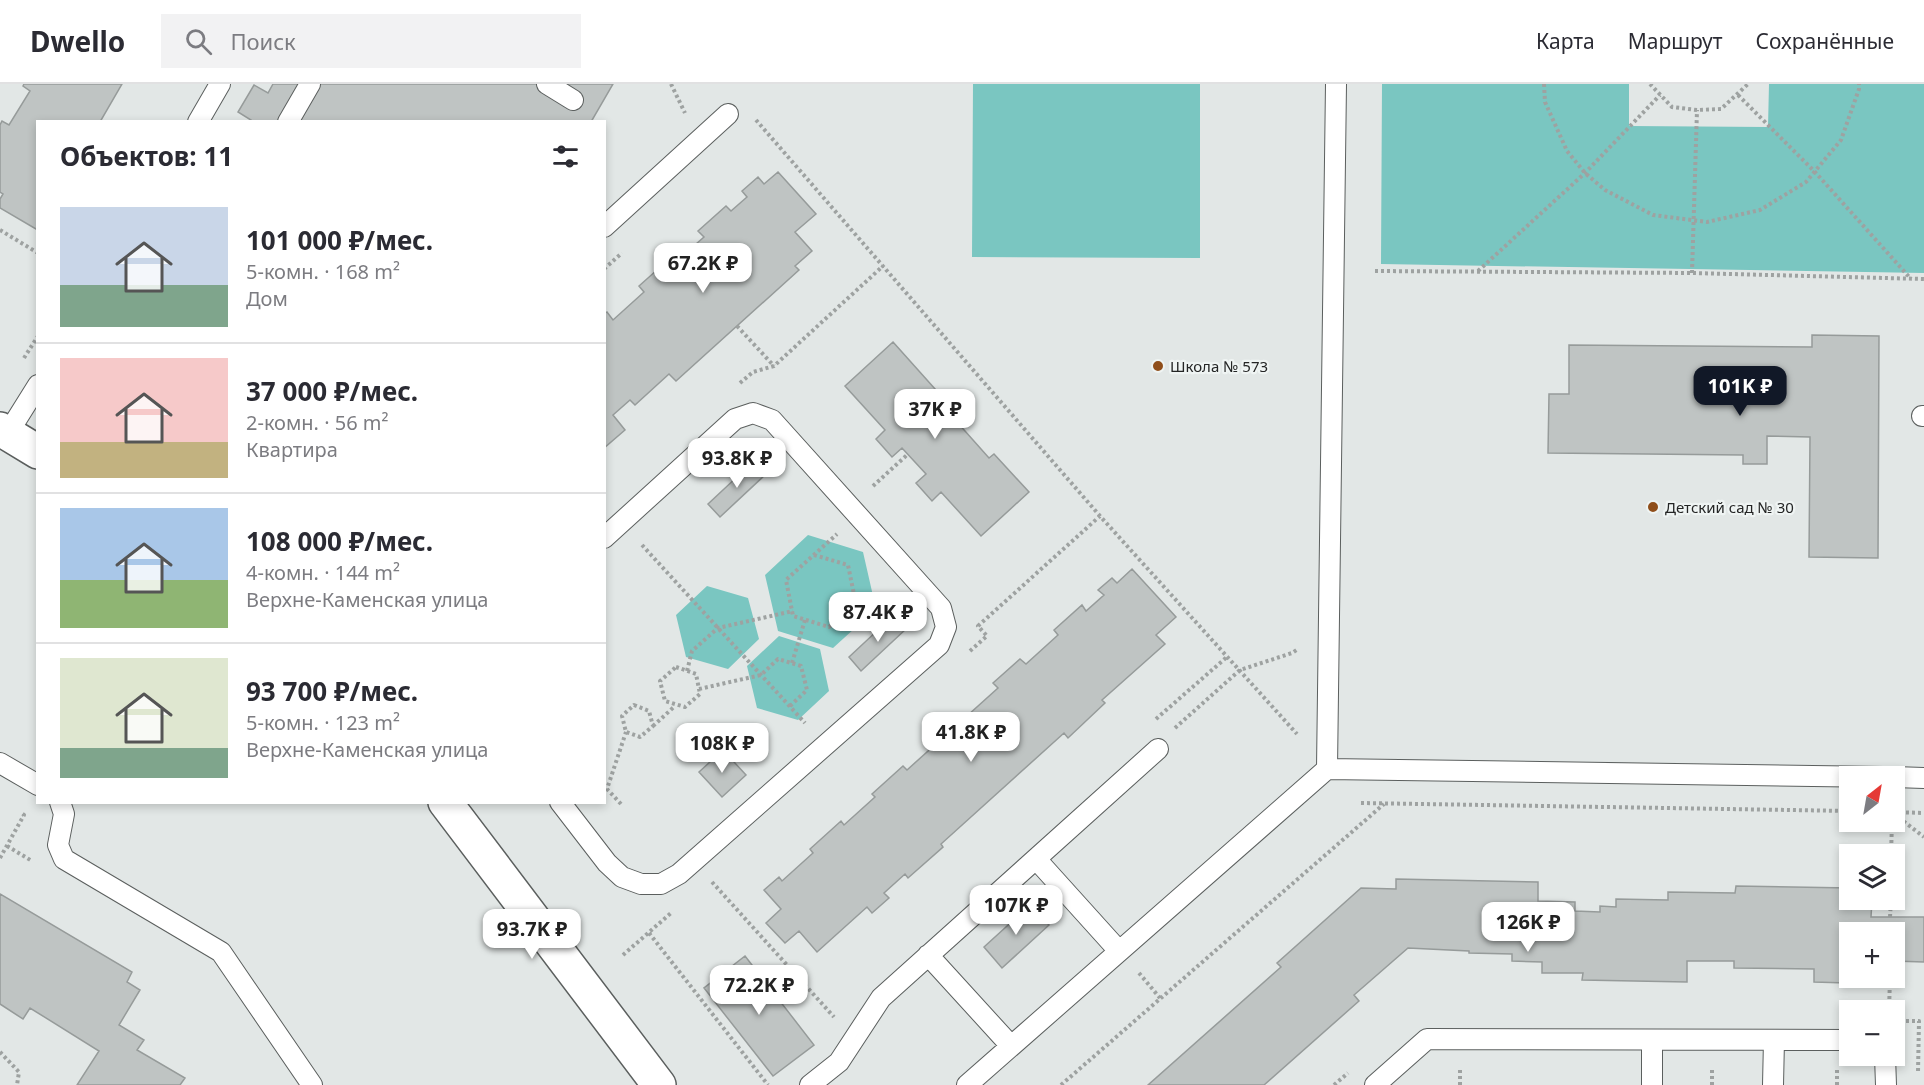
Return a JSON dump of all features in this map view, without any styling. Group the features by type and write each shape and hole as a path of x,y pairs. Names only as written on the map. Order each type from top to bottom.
{"street":[{"path":"4,431 36,451"},
{"path":"447,804 659,1085"}],"lane":[{"path":"199,120 220,84"},
{"path":"289,120 310,84"},
{"path":"547,84 573,100"},
{"path":"1327,769 1336,84"},
{"path":"606,225 728,114"},
{"path":"4,431 36,388"},
{"path":"562,804 607,863 622,877 641,884 661,884 680,874 694,862 939,645 946,627 941,608 772,420 753,413 735,418 606,536"},
{"path":"810,1085 839,1062 881,998 1158,748"},
{"path":"0,763 36,784"},
{"path":"967,1085 1327,769 1839,776"},
{"path":"1905,777 1924,778"},
{"path":"61,804 64,814 58,845 64,859 221,952 312,1085"},
{"path":"1036,858 1119,951"},
{"path":"928,955 1011,1047"},
{"path":"1375,1085 1427,1039 1839,1040"},
{"path":"1652,1040 1652,1085"},
{"path":"1773,1085 1774,1040"},
{"path":"1885,1066 1886,1085"}],"path":[{"path":"1544,84 1545,102 1568,151 1585,173 1605,190 1653,215 1707,222 1760,210 1806,182 1841,140 1859,84"},
{"path":"1650,84 1672,107 1697,110 1721,109 1748,84"},
{"path":"1738,94 1815,172 1911,279"},
{"path":"1478,272 1585,173 1660,95"},
{"path":"1692,273 1697,110"},
{"path":"754,118 1100,516 1301,739"},
{"path":"0,230 36,252"},
{"path":"851,296 883,266"},
{"path":"1375,271 1692,273 1924,279"},
{"path":"737,326 774,366"},
{"path":"849,507 908,454"},
{"path":"1063,550 1100,516"},
{"path":"622,522 800,718"},
{"path":"814,555 848,566 856,604 829,627 805,620 794,616 786,580 814,555"},
{"path":"687,671 692,651 718,628 793,611"},
{"path":"792,663 805,620"},
{"path":"1158,748 1166,736 1240,670 1292,653 1300,647"},
{"path":"699,689 761,675 778,659 801,666 807,690 790,706"},
{"path":"676,667 687,671 696,674 700,694 685,707 665,701 660,681 676,667"},
{"path":"621,804 607,789 626,732 622,716 634,705 649,711 653,726"},
{"path":"626,732 640,737 676,705"},
{"path":"1361,803 1839,812"},
{"path":"1061,1085 1385,804"},
{"path":"1905,813 1924,813"},
{"path":"0,858 24,815"},
{"path":"1905,822 1924,837"},
{"path":"7,846 37,864"},
{"path":"694,862 854,1040"},
{"path":"1890,910 1890,917"},
{"path":"650,933 768,1085"},
{"path":"623,955 634,946"},
{"path":"1135,969 1160,998"},
{"path":"0,1052 19,1072 17,1085"}],"shaded area":[{"path":"973,84 1200,84 1200,258 972,257"},
{"path":"1382,84 1629,84 1629,126 1768,127 1769,84 1924,84 1924,273 1381,264"},
{"path":"808,535 863,552 876,609 833,648 778,631 765,575"},
{"path":"707,586 748,598 759,639 728,669 686,657 676,615"},
{"path":"779,636 820,649 829,691 798,720 757,708 747,666"}],"building":[{"path":"24,84 122,84 101,120 36,120 36,229 0,208 0,199 3,194 0,192 0,125 2,121 9,125 30,91 23,86"},
{"path":"273,84 613,84 592,120 251,120 238,112 254,85 268,93"},
{"path":"778,172 816,214 795,232 812,251 795,266 799,270 676,381 669,374 635,405 630,400 613,415 625,430 606,446 606,313 613,320 644,292 639,286 667,261 671,266 704,237 698,231 726,206 731,211 747,197 742,191 758,177 764,184"},
{"path":"1812,335 1879,336 1878,558 1809,557 1810,437 1767,436 1767,464 1743,464 1743,455 1548,453 1549,394 1569,394 1569,345 1812,347"},
{"path":"893,342 961,418 957,422 989,458 994,454 1029,492 981,536 941,492 932,501 916,483 926,474 902,448 892,457 876,439 885,430 845,386"},
{"path":"754,461 766,474 720,517 708,504"},
{"path":"1132,569 1176,617 1156,635 1165,644 1102,700 1105,703 1068,738 1064,733 941,844 943,847 908,878 905,874 884,893 889,898 872,913 867,907 817,952 799,931 785,943 766,923 781,909 764,890 779,877 782,881 813,853 810,849 841,821 844,825 875,797 872,794 903,766 907,770 998,688 993,683 1020,659 1026,664 1058,635 1054,630 1082,605 1086,611 1104,595 1098,590 1112,578 1117,583"},
{"path":"894,615 907,628 861,671 849,657"},
{"path":"723,750 746,775 722,797 699,772"},
{"path":"1396,879 1538,882 1538,901 1575,902 1575,911 1600,912 1600,906 1616,907 1616,899 1668,900 1668,892 1735,893 1736,886 1839,888 1839,910 1871,910 1871,917 1924,917 1924,962 1905,961 1905,922 1839,922 1839,983 1814,982 1814,969 1734,968 1734,961 1687,961 1687,982 1582,980 1583,973 1542,973 1542,962 1512,961 1512,954 1408,948 1354,995 1359,1001 1264,1085 1148,1085 1281,967 1277,963 1361,888 1396,889"},
{"path":"0,894 132,972 127,982 140,990 119,1025 144,1040 137,1050 185,1078 180,1085 77,1085 99,1051 30,1008 23,1019 0,1004"},
{"path":"1030,905 1049,925 1002,968 984,947"},
{"path":"745,956 814,1045 773,1076 704,988"}],"place":[{"name":"Школа № 573","path":"1158,366"},
{"name":"Детский сад № 30","path":"1653,507"}]}
